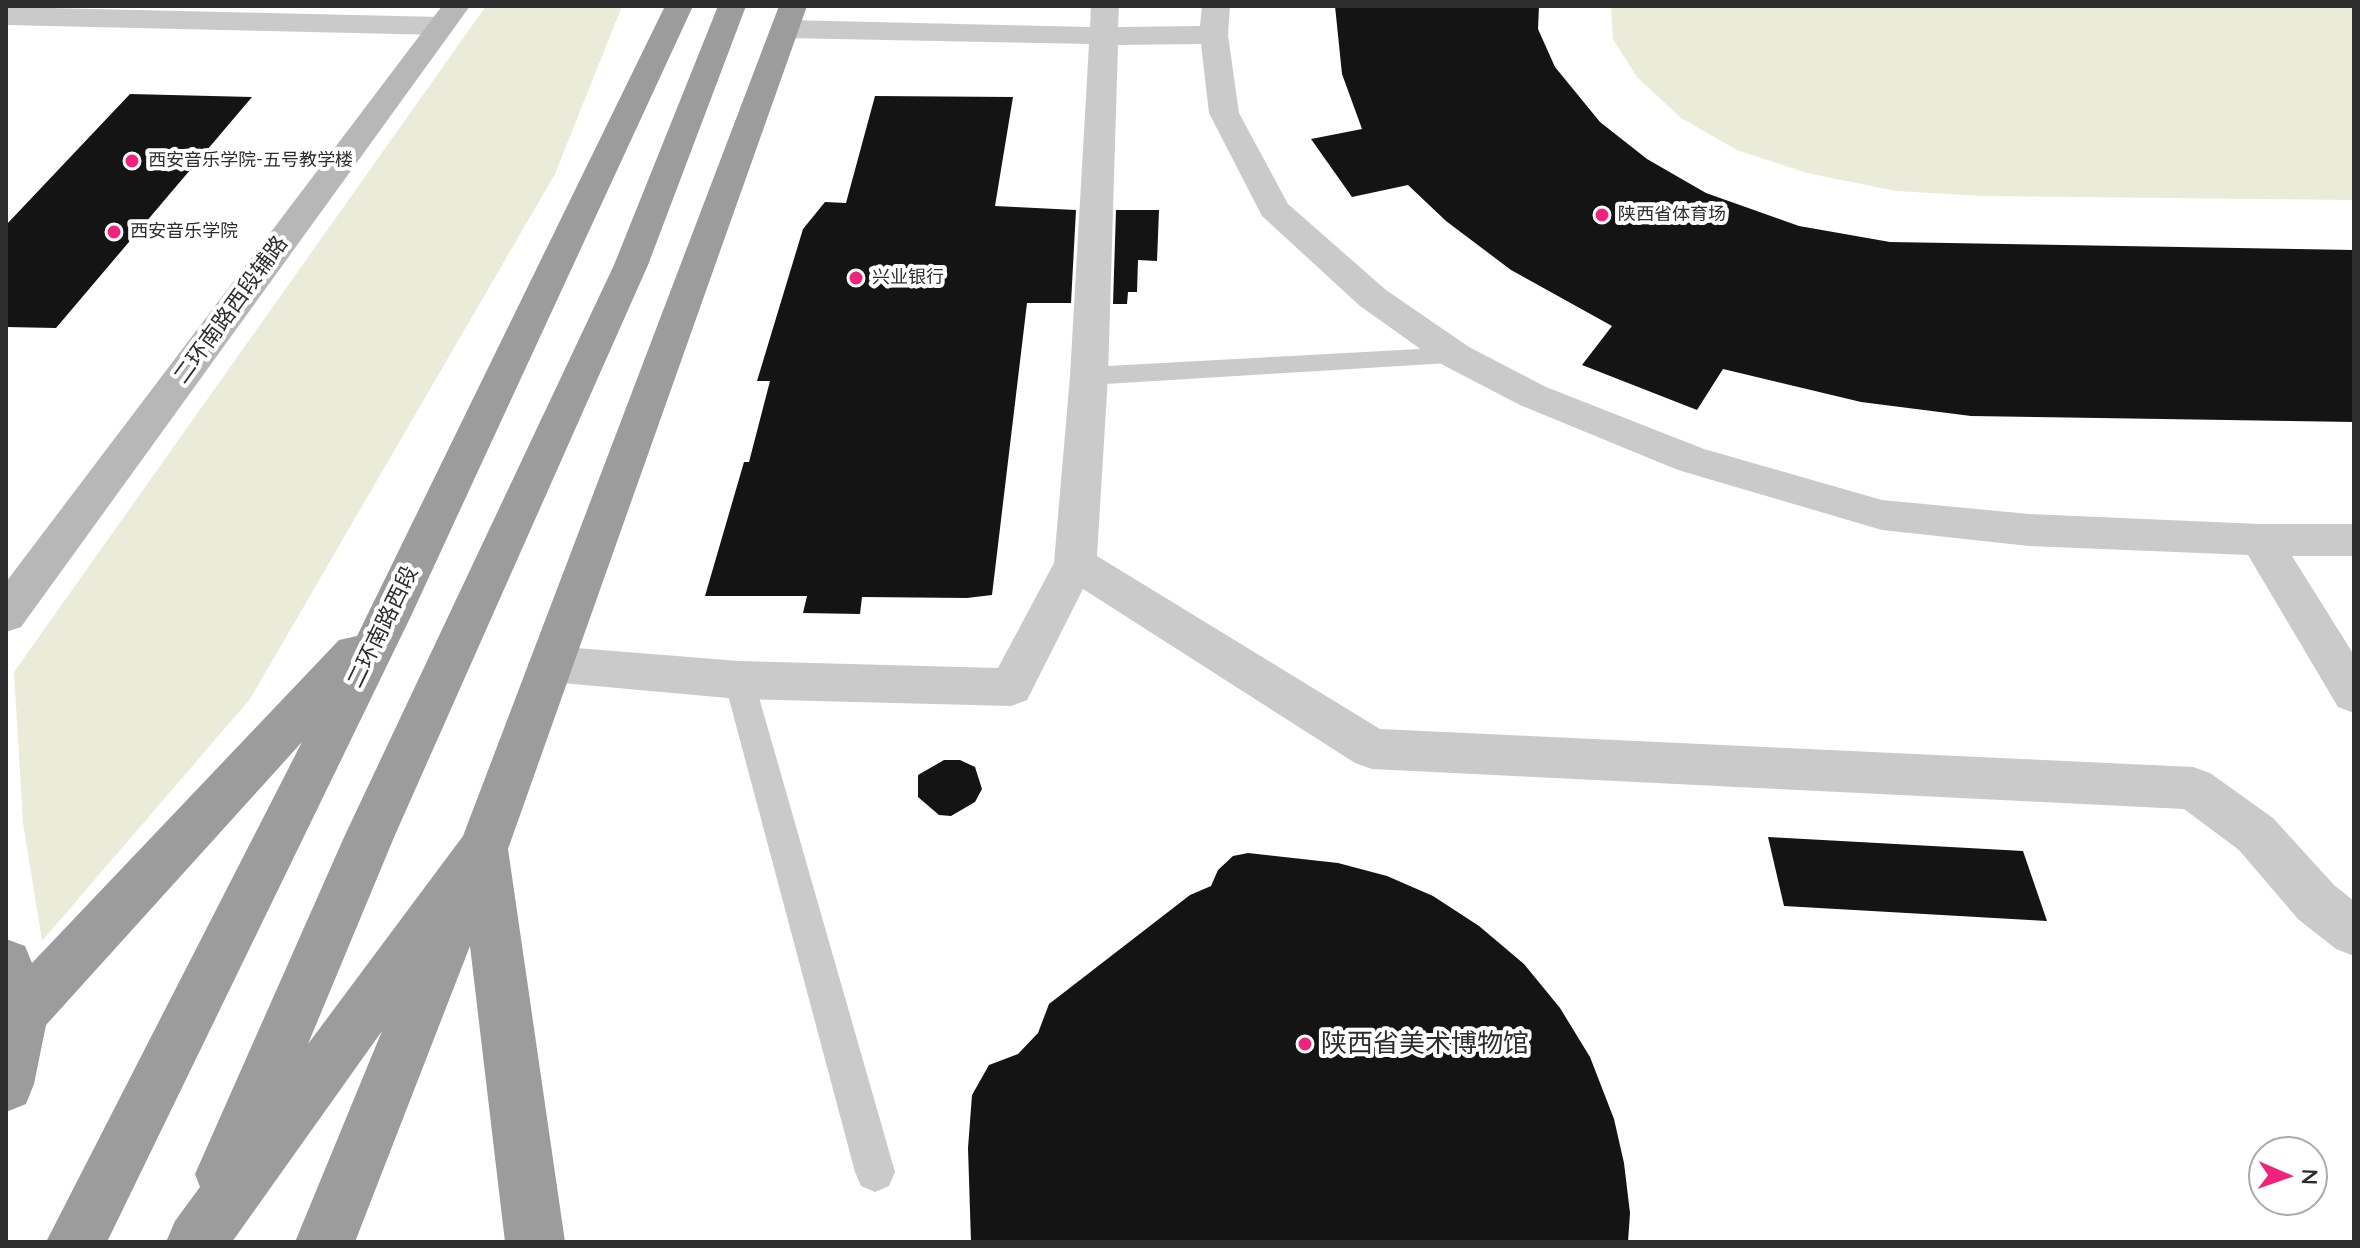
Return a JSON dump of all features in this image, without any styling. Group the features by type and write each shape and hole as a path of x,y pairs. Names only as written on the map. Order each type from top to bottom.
{"highway":[{"path":"609,149 652,6"},
{"name":"二环南路西段","path":"76,1242 389,616 679,6"},
{"path":"196,1242 370,835 631,265 732,6"},
{"path":"631,265 779,14"},
{"path":"325,1242 483,849 779,14"},
{"path":"6,1084 10,1011 389,616"},
{"path":"196,1242 483,849"},
{"path":"483,849 535,1242"}],"main road":[{"name":"二环南路西段辅路","path":"6,615 449,16"}],"street":[{"path":"779,14 1215,21 1224,113 1274,209 1373,298 1456,356 1533,396 1692,460 1882,515 2029,530 2260,540 2354,540"},
{"path":"6,16 449,16"},
{"path":"551,664 739,680 1011,687 1075,563 1089,376 1103,21"},
{"path":"2260,540 2354,694"},
{"path":"1075,563 1372,749 2193,788 2256,834 2316,902 2354,932"}],"lane":[{"path":"1089,376 1456,356"},
{"path":"739,680 875,1172"}],"green space":[{"path":"486,6 622,6 555,174 250,699 42,941 23,823 14,672"},
{"path":"1611,6 2354,6 2354,200 1983,196 1896,191 1807,173 1737,150 1681,118 1637,77 1613,39"}],"building":[{"name":"陕西省体育场","path":"1335,6 1539,6 1538,29 1555,67 1600,122 1647,159 1706,193 1799,226 1890,242 2354,250 2354,422 1971,416 1861,402 1723,369 1697,410 1582,365 1612,326 1511,270 1446,221 1408,185 1352,197 1311,139 1362,129 1342,74"},
{"name":"西安音乐学院-五号教学楼","path":"130,94 252,97 56,328 6,327 6,225"},
{"path":"875,96 1013,97 995,206 1076,210 1071,303 1027,303 992,595 967,598 862,597 860,614 803,613 807,596 705,596 744,462 749,462 770,381 757,381 803,229 825,202 846,203"},
{"path":"1116,210 1159,210 1157,261 1138,260 1137,292 1128,292 1127,304 1113,304"},
{"path":"944,760 960,760 975,767 982,789 975,802 951,816 939,815 918,797 918,775"},
{"path":"1768,837 2023,851 2047,921 1784,906"},
{"name":"陕西省美术博物馆","path":"1248,853 1338,863 1387,876 1433,896 1479,926 1524,964 1560,1008 1590,1057 1614,1119 1624,1163 1630,1213 1628,1242 971,1242 968,1148 972,1095 989,1065 1018,1054 1038,1033 1049,1004 1190,895 1211,886 1218,870 1233,856"}],"place":[{"name":"西安音乐学院-五号教学楼","path":"132,161"},
{"name":"陕西省体育场","path":"1602,215"},
{"name":"西安音乐学院","path":"114,232"},
{"name":"兴业银行","path":"856,278"},
{"name":"陕西省美术博物馆","path":"1305,1044"}]}
